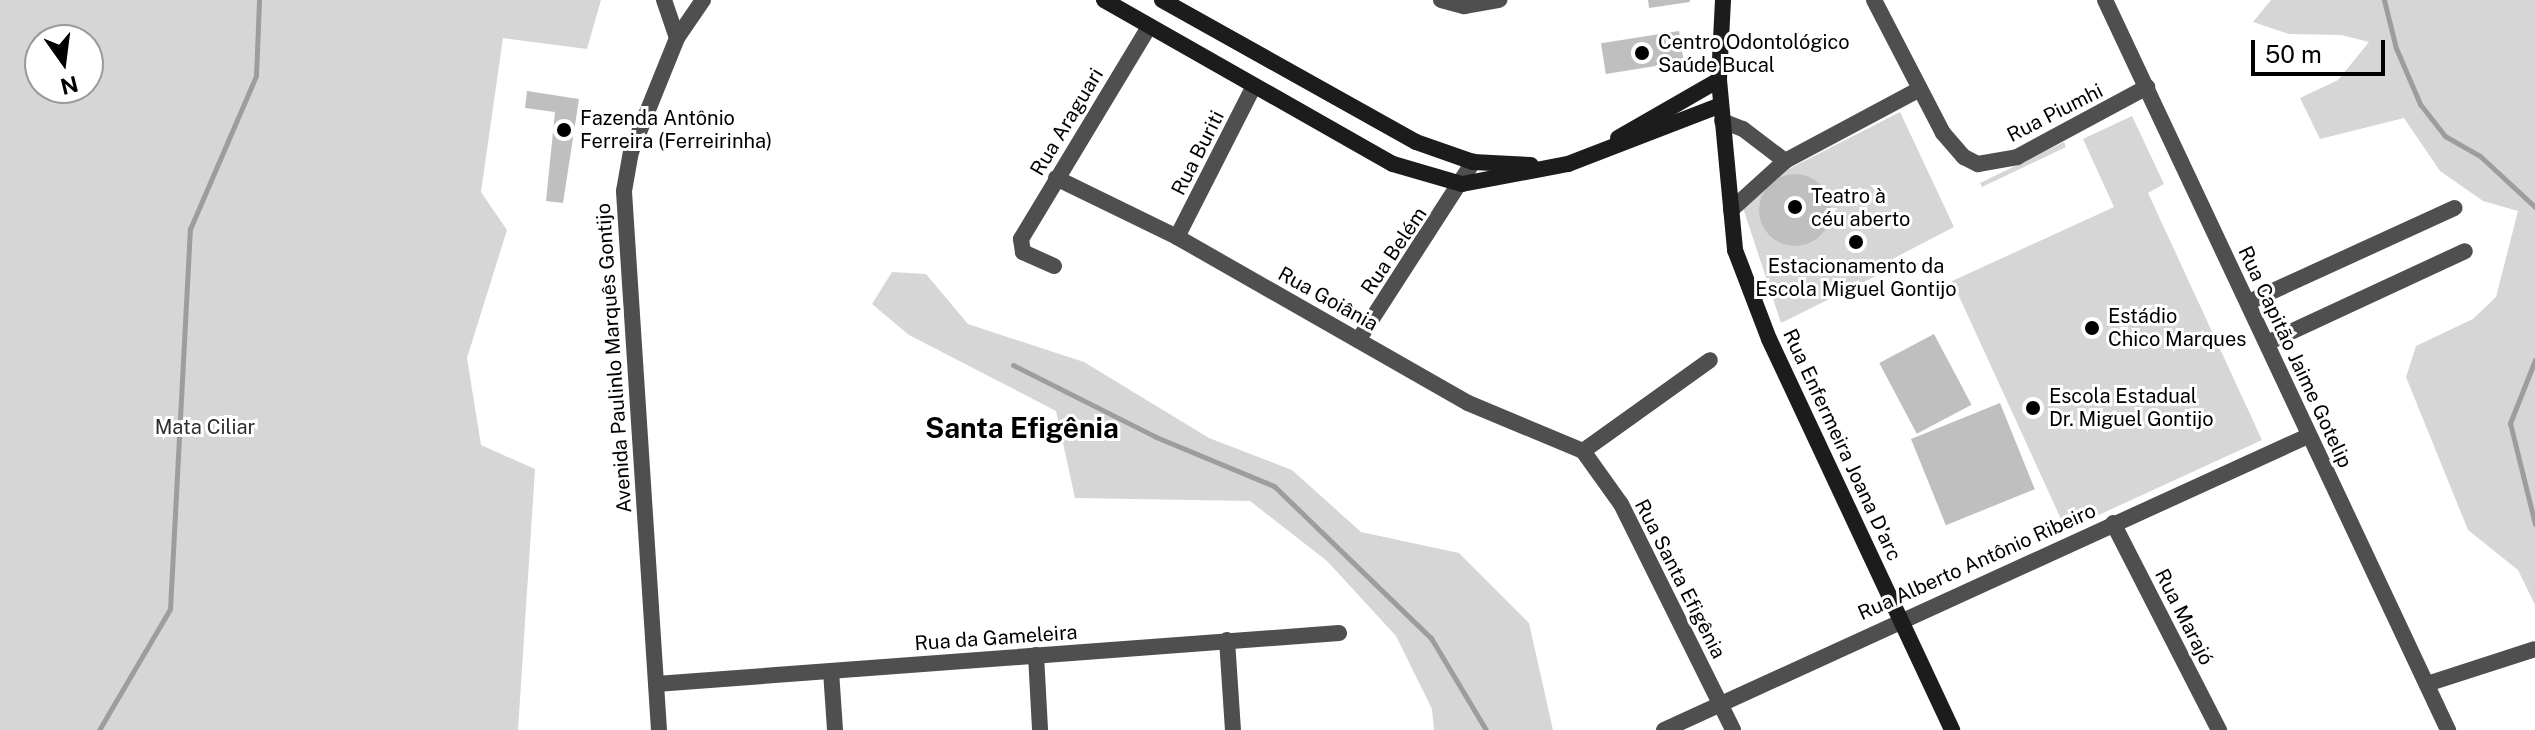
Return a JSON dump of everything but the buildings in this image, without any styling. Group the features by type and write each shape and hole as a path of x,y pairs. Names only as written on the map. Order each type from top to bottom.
{"main road":[{"path":"1104,0 1393,164 1462,184 1540,168 1621,146 1721,113"},
{"path":"1162,0 1416,142 1473,162 1540,168 1619,137 1719,80"},
{"name":"Rua Enfermeira Joana D'arc","path":"1723,0 1719,80 1721,113 1731,210 1743,276 1952,730"}],"street":[{"path":"664,0 677,38"},
{"name":"Avenida Paulinlo Marquês Gontijo","path":"659,730 624,191 631,152 677,38 703,0"},
{"path":"1441,0 1464,6 1499,0"},
{"path":"1731,210 1785,161 1918,90 1874,0"},
{"name":"Rua Capitão Jaime Gotelip","path":"2105,0 2249,302 2308,436 2430,683 2448,730"},
{"name":"Rua Araguari","path":"1054,266 1023,252 1021,239 1149,27"},
{"name":"Rua Buriti","path":"1177,237 1254,86"},
{"name":"Rua Piumhi","path":"1918,90 1943,133 1964,157 1989,165 2017,157 2147,87"},
{"path":"1721,113 1785,161"},
{"name":"Rua Belém","path":"1359,339 1462,184 1473,162"},
{"name":"Rua Goiânia","path":"1056,178 1177,237 1468,403 1583,451"},
{"path":"2249,302 2454,208"},
{"path":"2267,343 2465,251"},
{"path":"1583,451 1710,360"},
{"name":"Rua Alberto Antônio Ribeiro","path":"1664,730 1899,619 2308,436"},
{"name":"Rua Santa Efigênia","path":"1583,451 1621,504 1733,730"},
{"name":"Rua Marajó","path":"2113,523 2219,730"},
{"name":"Rua da Gameleira","path":"656,684 1339,633"},
{"path":"1227,640 1233,730"},
{"path":"2430,683 2535,649"},
{"path":"1036,655 1040,730"},
{"path":"831,671 835,730"}],"green space":[{"name":"Mata Ciliar","path":"0,0 601,0 587,49 503,38 481,192 507,230 467,358 481,445 535,469 518,730 0,730"},
{"path":"2271,0 2535,0 2535,605 2518,570 2468,530 2406,377 2416,346 2473,319 2496,297 2518,211 2483,201 2440,171 2404,118 2320,139 2300,98 2338,80 2369,42 2341,35 2289,34 2253,22"},
{"path":"1900,112 1954,227 1879,266 1882,273 1781,323 1743,208 1769,179"},
{"name":"Estádio Chico Marques","path":"2132,116 2164,184 2148,193 2262,440 2066,530 1952,281 2114,207 2083,139"},
{"path":"2064,142 2066,147 1982,187 1980,183"},
{"path":"892,272 926,274 968,324 1084,362 1209,438 1292,470 1361,532 1459,553 1529,623 1553,730 1434,730 1432,709 1396,636 1327,561 1250,501 1075,498 1056,411 909,335 872,304"}],"waterway":[{"path":"99,730 170,609 190,229 256,76 259,0"},
{"path":"2384,0 2396,48 2420,104 2445,136 2480,156 2535,207"},
{"path":"2535,360 2510,423 2535,524"},
{"path":"1013,365 1156,437 1274,486 1431,638 1486,730"}],"place":[{"name":"Centro Odontológico Saúde Bucal","path":"1642,53"},
{"name":"Fazenda Antônio Ferreira (Ferreirinha)","path":"564,130"},
{"name":"Teatro à céu aberto","path":"1795,207"},
{"name":"Estacionamento da Escola Miguel Gontijo","path":"1856,242"},
{"name":"Estádio Chico Marques","path":"2092,328"},
{"name":"Escola Estadual Dr. Miguel Gontijo","path":"2033,408"}],"district":[{"name":"Santa Efigênia","path":"1022,428"}]}
